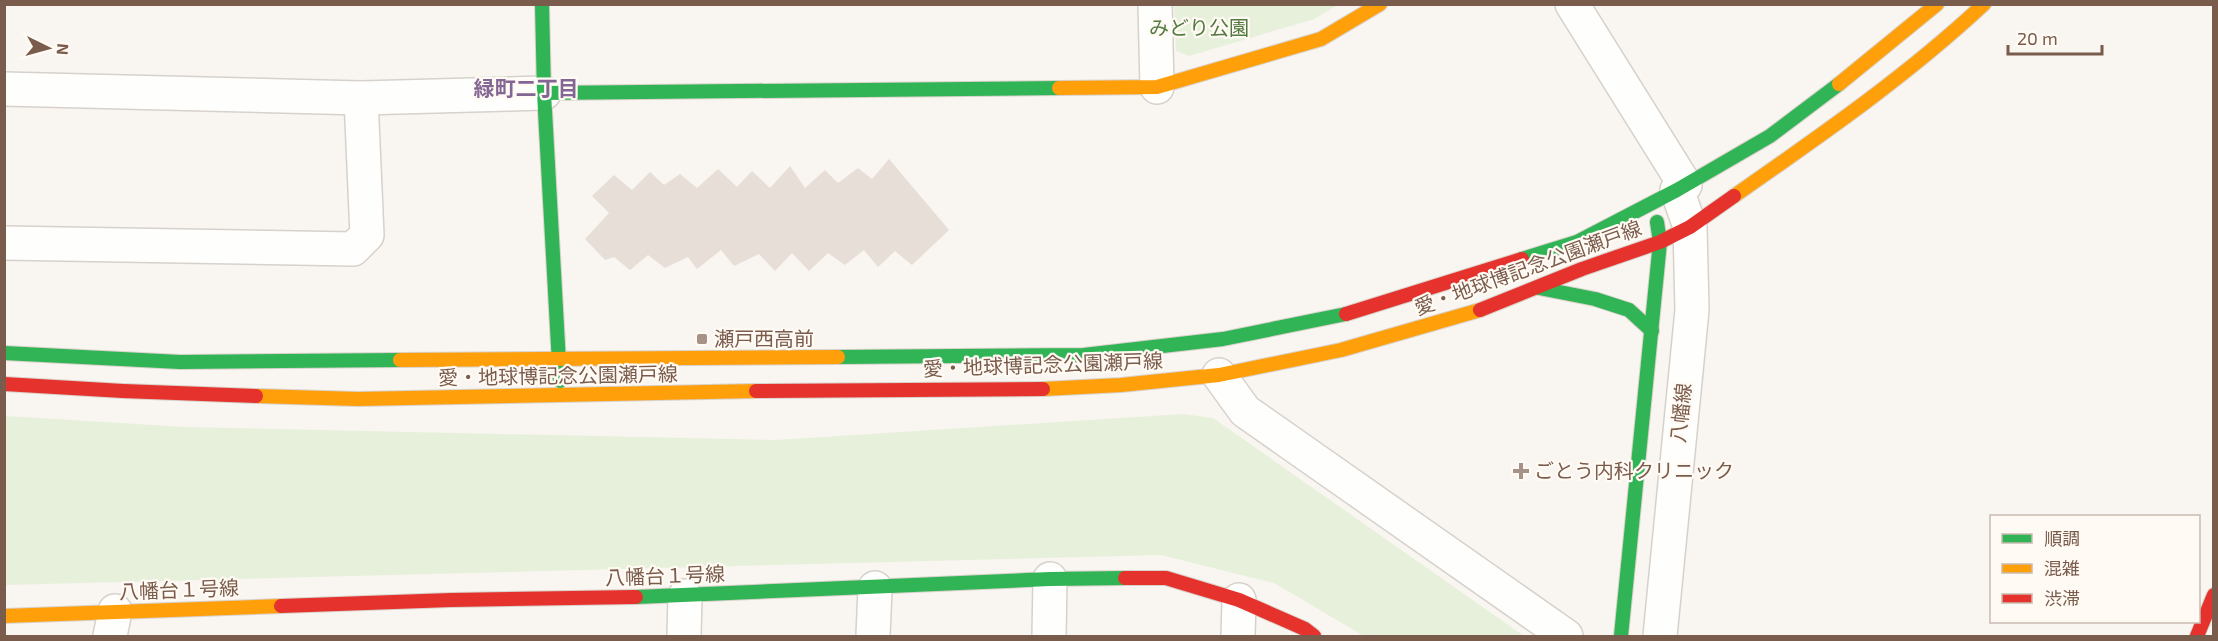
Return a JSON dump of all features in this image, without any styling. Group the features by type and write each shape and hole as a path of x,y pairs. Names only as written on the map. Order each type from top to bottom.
{"main road":[{"path":"542,4 544,93 561,360 560,395"},
{"path":"544,93 1158,87 1321,39 1380,4"},
{"name":"愛・地球博記念公園瀬戸線","path":"4,353 180,362 1084,355 1223,339 1360,311 1577,242 1672,193 1770,136 1865,64 1937,4"},
{"name":"愛・地球博記念公園瀬戸線","path":"4,384 123,391 358,399 846,390 1038,389 1121,385 1219,375 1341,350 1469,314 1582,269 1660,242 1690,227 1824,134 1953,33 1984,4"},
{"name":"八幡線","path":"1621,636 1660,242 1672,193"},
{"path":"1539,288 1594,299 1629,310 1652,332"},
{"name":"八幡台１号線","path":"4,616 112,624 451,600 685,596 1050,579 1167,578 1239,600 1305,629 1314,636"},
{"path":"2197,636 2214,596"}],"street":[{"path":"1155,4 1158,87"},
{"name":"八幡線","path":"1572,4 1690,227 1692,310 1660,636"},
{"path":"4,89 361,98 544,93"},
{"path":"4,243 353,249 367,236 361,98"},
{"path":"1219,375 1245,411 1566,636"},
{"path":"1049,636 1050,579"},
{"path":"873,636 874,588"},
{"path":"684,636 685,596"},
{"path":"1238,636 1239,600"}],"green space":[{"name":"みどり公園","path":"1174,4 1338,5 1314,19 1189,56 1176,51"},
{"path":"1183,414 1213,418 1524,636 1364,636 1274,583 1161,555 5,585 5,416 186,427 776,440"}],"building":[{"path":"889,159 949,230 912,265 895,251 878,267 864,250 845,265 828,253 809,271 792,253 775,271 759,254 734,266 721,250 697,269 688,257 665,268 648,255 630,270 614,257 605,260 585,239 609,213 592,196 614,175 632,190 650,172 664,185 680,174 697,188 718,169 737,187 752,171 770,188 790,166 805,188 825,170 838,183 858,168 872,179"}],"traffic: fast":[{"path":"542,4 544,93 1059,88"},
{"path":"1522,259 1577,242 1677,190 1770,136 1839,84"},
{"path":"544,93 560,381"},
{"path":"1621,636 1660,242 1657,222"},
{"path":"1539,288 1595,299 1629,310 1652,331"},
{"path":"838,357 1084,355 1223,339 1346,314"},
{"path":"4,353 180,362 400,360"},
{"path":"636,597 1050,579 1125,578"}],"traffic: slow":[{"path":"1059,88 1157,87 1321,39 1380,4"},
{"path":"1839,84 1937,4"},
{"path":"1734,196 1894,81 1984,4"},
{"path":"1043,389 1121,385 1219,375 1341,350 1480,310"},
{"path":"400,360 838,357"},
{"path":"256,396 358,399 756,391"},
{"path":"4,616 281,606"}],"traffic: jam":[{"path":"1480,310 1582,269 1660,242 1690,227 1734,196"},
{"path":"1346,314 1522,259"},
{"path":"4,384 256,396"},
{"path":"756,391 1043,389"},
{"path":"1125,578 1166,578 1239,600 1305,629 1314,636"},
{"path":"2197,636 2214,595"},
{"path":"281,606 636,597"}],"place":[{"name":"瀬戸西高前","path":"702,339"},
{"name":"ごとう内科クリニック","path":"1521,471"}],"district":[{"name":"緑町二丁目","path":"526,89"}]}
